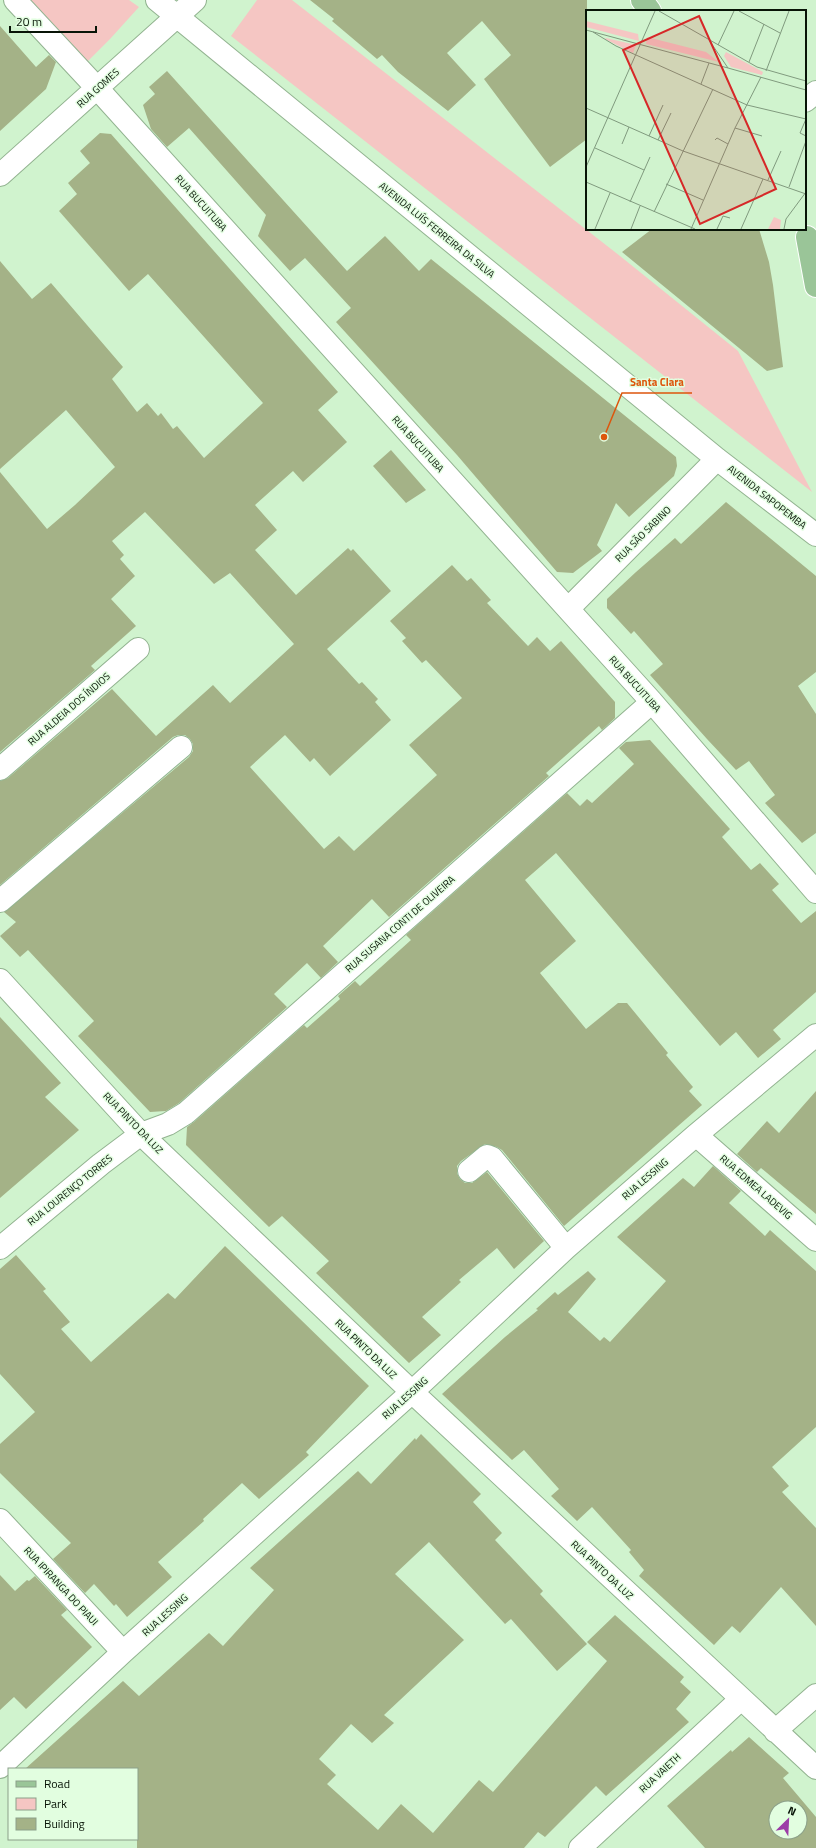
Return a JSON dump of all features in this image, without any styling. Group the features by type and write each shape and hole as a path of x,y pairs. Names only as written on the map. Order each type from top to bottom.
{"main road":[{"path":"642,0 649,10"},
{"path":"808,239 816,286"}],"street":[{"name":"RUA BUCUITUBA","path":"15,0 97,88 652,702 816,892"},
{"name":"AVENIDA LUÍS FERREIRA DA SILVA","path":"157,0 717,459"},
{"name":"RUA GOMES","path":"0,175 195,0"},
{"path":"806,100 816,92"},
{"name":"AVENIDA SAPOPEMBA","path":"717,459 816,535"},
{"name":"RUA SÃO SABINO","path":"568,609 717,459"},
{"name":"RUA ALDEIA DOS ÍNDIOS","path":"0,770 138,649"},
{"name":"RUA SUSANA CONTI DE OLIVEIRA","path":"142,1134 168,1124 186,1113 652,702"},
{"path":"0,900 181,747"},
{"name":"RUA PINTO DA LUZ","path":"0,980 142,1134 412,1392 816,1768"},
{"name":"RUA LESSING","path":"0,1767 123,1652 412,1392 566,1248 696,1135 816,1035"},
{"name":"RUA LOURENÇO TORRES","path":"0,1248 101,1164 142,1134"},
{"name":"RUA EDMEA LADEVIG","path":"696,1135 816,1240"},
{"path":"469,1171 488,1156 492,1158 566,1248"},
{"name":"RUA IPIRANGA DO PIAUI","path":"0,1520 123,1652"},
{"path":"775,1731 816,1695"},
{"name":"RUA VAIETH","path":"580,1848 741,1699"}],"green space":[{"path":"30,0 129,0 139,7 86,63"},
{"path":"257,0 292,0 620,256 738,351 812,492 231,36"}],"building":[{"path":"310,0 587,0 586,140 550,167 484,79 511,55 482,21 447,53 476,85 448,111 398,72 382,55 377,59 332,21 334,19"},
{"path":"0,26 36,67 49,55 56,62 46,89 0,131"},
{"path":"167,71 347,271 385,236 419,271 431,259 676,457 677,466 674,476 629,517 616,503 597,545 602,551 573,573 557,572 457,455 336,322 351,308 305,258 290,271 258,236 266,215 189,128 167,147 151,129 143,105 155,94 149,87"},
{"path":"100,133 111,134 338,392 318,410 347,442 303,482 293,471 255,505 277,530 255,550 296,595 348,548 351,551 353,549 391,591 327,649 359,684 362,682 378,699 375,702 391,720 330,776 314,758 310,762 285,735 250,767 324,849 339,836 354,851 437,775 409,745 462,698 426,660 422,663 402,641 406,638 390,621 452,565 467,581 471,578 491,600 487,603 528,646 537,637 550,651 561,641 615,702 615,718 602,730 599,726 546,773 549,776 389,917 372,899 323,946 338,962 321,978 307,963 274,994 287,1007 179,1103 166,1111 150,1112 78,1036 94,1021 28,950 20,957 0,936 16,922 4,912 189,757 193,751 193,744 185,735 173,737 0,885 0,781 8,778 112,689 156,736 213,685 230,703 294,644 230,573 214,584 145,512 112,541 124,555 120,559 135,576 111,599 136,626 91,666 95,670 0,752 0,472 47,529 115,467 66,410 0,469 0,261 32,299 51,283 123,367 112,379 137,412 147,403 158,416 161,413 173,429 177,426 204,458 263,403 148,274 129,291 59,211 77,194 68,183 90,163 80,151"},
{"path":"651,230 759,230 769,262 773,285 783,367 767,371 622,252"},
{"path":"391,450 426,490 406,503 373,466"},
{"path":"726,502 816,576 816,672 798,686 816,714 816,833 802,843 765,803 775,795 749,761 736,770 707,739 650,675 663,664 634,631 631,634 607,608 607,599 636,572 675,538 681,544"},
{"path":"650,740 730,829 722,837 751,870 760,863 779,884 772,890 801,923 816,911 816,992 773,1030 781,1039 758,1058 736,1032 720,1046 556,853 525,880 576,941 540,973 586,1029 618,1003 627,1003 668,1053 666,1055 693,1087 689,1091 702,1105 564,1226 502,1150 485,1144 461,1161 457,1166 457,1173 460,1179 465,1183 472,1183 487,1172 544,1241 514,1269 497,1248 459,1280 461,1282 422,1317 441,1335 409,1363 316,1273 329,1261 282,1216 269,1227 186,1145 187,1127 304,1025 307,1028 340,999 338,996 355,981 360,986 411,940 406,935 567,793 580,806 587,799 592,803 634,764 619,748 626,742"},
{"path":"0,1017 61,1083 45,1097 79,1130 0,1198"},
{"path":"816,1091 816,1214 761,1168 757,1172 737,1154 767,1121 779,1133"},
{"path":"713,1166 741,1191 729,1203 765,1236 770,1230 816,1271 816,1427 772,1467 789,1486 782,1492 816,1528 816,1626 781,1587 740,1633 732,1626 714,1645 639,1576 644,1570 629,1552 631,1550 592,1507 577,1521 551,1496 559,1489 524,1450 512,1460 442,1394 505,1337 538,1310 536,1309 555,1292 558,1295 588,1271 596,1279 568,1312 600,1341 604,1337 610,1342 666,1281 617,1237 683,1178 694,1187"},
{"path":"225,1246 369,1386 306,1452 309,1455 259,1499 242,1483 203,1519 204,1521 158,1562 172,1577 127,1617 116,1604 114,1606 94,1584 85,1593 53,1559 71,1543 0,1473 0,1444 35,1412 0,1374 0,1269 16,1255 46,1289 43,1291 70,1322 61,1329 91,1362 168,1293 175,1299"},
{"path":"421,1434 481,1494 473,1502 502,1533 495,1540 543,1591 540,1594 587,1644 557,1671 511,1619 505,1624 429,1542 395,1574 464,1640 384,1715 394,1723 372,1743 351,1724 319,1759 336,1775 327,1784 378,1830 401,1804 433,1833 479,1780 493,1792 607,1661 587,1642 615,1615 684,1677 680,1682 691,1692 676,1709 689,1722 606,1796 596,1786 545,1837 538,1832 524,1848 137,1848 138,1768 26,1768 123,1681 139,1696 209,1633 223,1646 274,1590 250,1568 358,1471 371,1484 415,1438 416,1440"},
{"path":"0,1575 15,1591 27,1580 29,1581 35,1576 67,1610 61,1615 92,1647 26,1709 14,1697 0,1710"},
{"path":"749,1737 789,1773 783,1778 802,1800 768,1800 768,1840 808,1840 808,1808 816,1817 816,1848 705,1848 667,1806 731,1750 732,1752"}],"place":[{"name":"Santa Clara","path":"604,437"}]}
